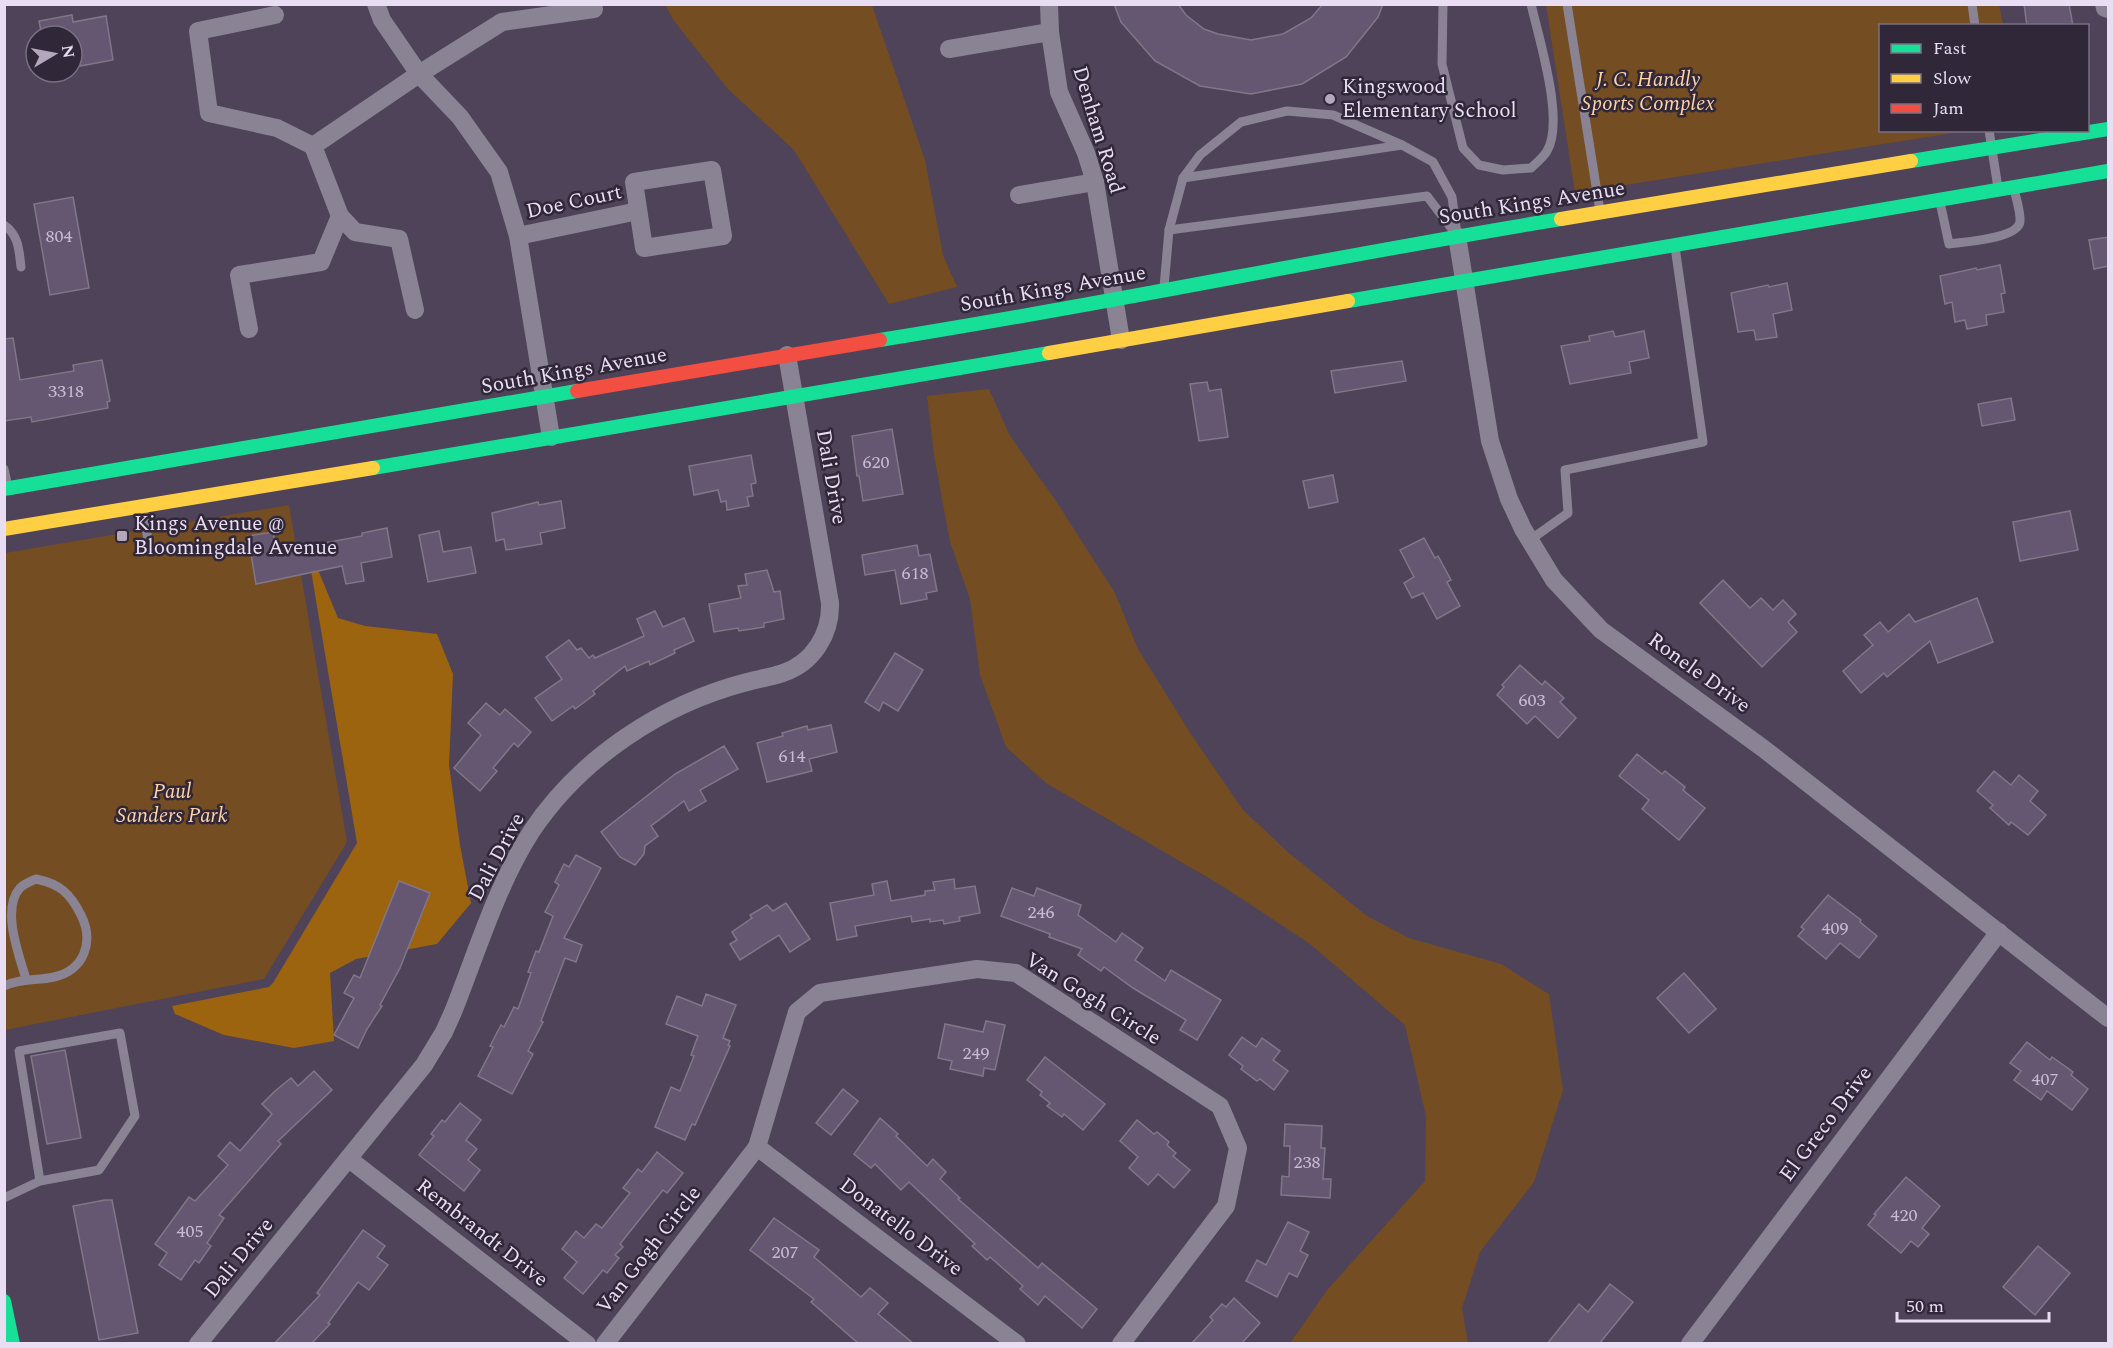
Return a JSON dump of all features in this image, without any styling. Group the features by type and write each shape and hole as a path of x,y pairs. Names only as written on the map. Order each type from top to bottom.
{"main road":[{"name":"South Kings Avenue","path":"6,489 975,325 1457,236 2109,129"},
{"path":"4,529 2109,171"},
{"path":"4,1301 13,1344"}],"street":[{"path":"376,4 382,20 420,74 460,117 499,172 518,236 551,437"},
{"name":"Denham Road","path":"1049,4 1050,32 1059,92 1086,153 1095,182 1121,340"},
{"path":"2104,4 2105,8 2109,9"},
{"path":"313,146 502,22 594,9"},
{"path":"275,15 198,31 209,113 277,128 313,146 340,216 355,232 399,239 415,310"},
{"path":"949,49 1050,32"},
{"path":"712,170 723,236 644,248 638,211 634,182 712,170"},
{"path":"1019,195 1095,182"},
{"name":"Doe Court","path":"518,236 638,211"},
{"path":"249,329 239,275 321,262 340,216"},
{"name":"Ronele Drive","path":"1457,236 1490,441 1509,499 1554,580 1601,630 1764,749 2109,1018"},
{"name":"Dali Drive","path":"198,1344 404,1091 433,1051 453,1012 507,878 531,833 567,788 601,756 657,717 704,695 794,669 808,658 821,641 829,622 830,603 787,355"},
{"name":"El Greco Drive","path":"1690,1344 1999,932"},
{"name":"Van Gogh Circle","path":"605,1344 757,1147 797,1012 820,993 977,969 1016,973 1220,1106 1238,1148 1226,1206 1121,1344"},
{"name":"Donatello Drive","path":"757,1147 1017,1344"},
{"name":"Rembrandt Drive","path":"349,1159 587,1344"}],"lane":[{"path":"1443,4 1442,64 1463,148 1479,165 1503,170 1531,168 1547,151 1554,124 1549,81 1531,4"},
{"path":"1567,4 1600,213"},
{"path":"1972,4 1975,24"},
{"path":"1164,290 1169,230 1183,178 1200,155 1241,122 1287,111 1333,115 1402,145 1433,162 1452,197 1457,236"},
{"path":"1989,132 1998,190"},
{"path":"1183,178 1402,145"},
{"path":"1940,200 1949,244 2002,236 2017,228 2020,221 2014,187"},
{"path":"1169,230 1427,196 1457,236"},
{"path":"4,225 14,232 21,267"},
{"path":"1530,540 1568,513 1565,471 1703,442 1675,245"},
{"path":"4,469 6,489"},
{"path":"142,507 148,540"},
{"path":"4,986 26,979 54,977 66,973 85,954 88,938 82,918 71,897 54,883 36,879 21,886 14,898 11,913 26,979"},
{"path":"4,1198 40,1181 99,1170 135,1116 120,1033 19,1051 40,1181"}],"green space":[{"name":"J. C. Handly Sports Complex","path":"1999,4 2003,24 1879,24 1879,132 1959,132 1575,193 1546,5"},
{"path":"665,5 872,5 925,160 943,255 957,287 889,304 794,150 728,89 674,21"},
{"path":"989,389 1010,436 1056,501 1115,593 1138,649 1191,734 1243,810 1289,853 1367,916 1409,938 1501,964 1549,994 1563,1090 1534,1182 1480,1252 1462,1308 1468,1343 1290,1343 1328,1289 1425,1181 1426,1116 1405,1025 1310,944 1224,887 1046,783 1006,747 980,675 970,599 950,542 934,455 927,396"},
{"name":"Paul Sanders Park","path":"289,505 347,842 264,979 5,1030 5,553"}],"shaded area":[{"path":"306,541 338,618 365,626 437,634 453,674 449,765 471,903 437,944 356,959 330,973 334,1041 294,1048 224,1035 175,1014 172,1006 269,987 357,843"}],"building":[{"path":"1114,4 1178,4 1186,15 1204,29 1251,40 1283,34 1311,18 1323,4 1383,4 1378,17 1346,57 1302,84 1251,94 1200,86 1155,61 1121,22"},
{"path":"2024,4 2069,4 2073,24 2027,24"},
{"path":"72,15 73,22 106,16 113,60 84,65 84,24 40,24 39,21"},
{"path":"73,197 89,288 50,295 34,204"},
{"path":"2109,237 2109,266 2094,269 2089,240"},
{"path":"2000,265 2005,293 2001,294 2004,312 1986,315 1987,325 1967,329 1965,320 1955,322 1952,302 1945,304 1940,276"},
{"path":"1787,283 1792,310 1773,314 1777,337 1756,340 1754,330 1738,332 1731,293"},
{"path":"1613,331 1615,337 1644,331 1649,358 1629,362 1631,373 1570,384 1561,346 1590,341 1589,336"},
{"path":"13,338 20,380 74,371 73,365 102,360 110,401 107,402 108,408 32,422 31,417 4,421 4,339"},
{"path":"1402,361 1406,381 1335,393 1331,371"},
{"path":"1207,382 1209,391 1221,389 1228,437 1199,441 1190,384"},
{"path":"2011,398 2015,420 1982,426 1978,404"},
{"path":"892,429 903,494 863,501 852,436"},
{"path":"751,455 756,483 751,484 753,496 747,497 749,506 727,510 726,501 721,502 718,490 694,495 689,466"},
{"path":"1333,475 1338,502 1309,508 1303,481"},
{"path":"561,501 565,528 540,533 542,544 506,550 504,539 496,541 492,513 538,502 539,505"},
{"path":"2070,511 2078,550 2020,561 2013,522"},
{"path":"387,528 392,557 361,563 364,581 346,584 342,566 256,584 248,536 273,532 277,552 362,536 362,533"},
{"path":"439,531 443,552 471,547 476,573 428,582 419,535"},
{"path":"1424,538 1435,558 1438,556 1451,580 1447,582 1460,606 1437,619 1423,593 1412,598 1404,583 1414,577 1400,550"},
{"path":"917,545 919,556 930,554 937,591 926,593 927,599 901,604 895,570 865,575 862,555"},
{"path":"767,570 774,592 780,591 784,619 764,623 764,627 714,632 709,604 741,598 738,586 747,585 745,574"},
{"path":"1723,580 1750,608 1761,598 1773,610 1783,600 1796,614 1788,622 1797,632 1762,667 1700,603"},
{"path":"1977,598 1993,642 1938,663 1930,641 1887,677 1884,673 1861,693 1843,671 1873,645 1864,635 1880,622 1888,632 1909,614 1915,622"},
{"path":"655,611 663,627 684,618 694,641 650,665 649,661 627,671 625,666 593,691 595,694 575,709 573,706 552,721 535,698 562,679 546,657 569,640 577,650 581,648 589,658 593,655 595,658 644,636 637,619"},
{"path":"895,653 923,670 898,711 883,702 879,711 865,702"},
{"path":"1520,665 1542,685 1545,681 1564,698 1560,702 1576,718 1558,738 1535,716 1527,724 1497,695 1504,687 1502,685"},
{"path":"486,703 500,715 505,709 531,732 518,747 514,743 493,768 497,771 480,791 454,768 481,735 468,723"},
{"path":"831,725 837,752 809,759 812,771 767,782 757,743 807,726 808,730"},
{"path":"724,746 738,769 700,790 706,801 689,811 684,801 651,826 658,836 645,846 644,854 635,865 620,857 601,832 675,774"},
{"path":"1637,754 1662,774 1665,771 1685,787 1683,790 1705,808 1679,840 1642,809 1649,800 1619,776"},
{"path":"1994,771 2011,785 2019,775 2038,791 2030,801 2046,815 2028,835 2011,822 2009,825 1990,808 1993,805 1977,791"},
{"path":"576,855 601,868 564,938 582,945 576,962 565,958 541,1021 543,1022 528,1051 533,1054 512,1094 478,1076 501,1025 504,1027 514,1007 518,1009 531,973 528,972 536,951 539,952 553,916 545,912 559,885 555,882 564,864 569,867"},
{"path":"954,879 955,889 975,886 980,913 959,917 960,921 944,924 943,920 930,922 930,919 912,922 911,916 855,926 857,936 837,940 830,903 874,895 872,884 887,881 891,901 925,895 925,891 935,890 933,882"},
{"path":"399,881 430,893 400,968 358,1048 334,1035 354,998 344,993 354,975 360,978"},
{"path":"1012,888 1034,896 1037,888 1081,905 1078,915 1116,942 1122,933 1143,948 1135,960 1165,981 1171,970 1221,1000 1197,1040 1180,1030 1186,1020 1133,988 1104,967 1101,971 1078,955 1082,949 1049,937 1050,934 1001,916"},
{"path":"1828,895 1861,920 1860,922 1877,936 1859,958 1840,943 1826,959 1798,936 1804,929 1801,927"},
{"path":"786,903 810,939 790,952 779,935 740,960 730,944 737,940 732,932 752,918 750,915 767,905 773,911"},
{"path":"1684,973 1716,1009 1689,1033 1657,998"},
{"path":"706,994 736,1005 723,1038 730,1041 728,1045 730,1046 695,1125 692,1124 685,1140 655,1127 671,1087 680,1091 694,1056 691,1055 698,1036 666,1024 677,996 702,1006"},
{"path":"986,1021 1005,1025 995,1070 984,1068 983,1076 950,1069 952,1061 938,1058 945,1024 983,1032"},
{"path":"1242,1037 1256,1047 1262,1038 1280,1051 1273,1060 1288,1071 1274,1090 1241,1069 1243,1066 1229,1055"},
{"path":"2027,1042 2050,1060 2052,1057 2073,1072 2071,1075 2088,1089 2072,1110 2047,1091 2041,1100 2014,1080 2021,1071 2010,1063"},
{"path":"65,1050 81,1138 47,1144 31,1056"},
{"path":"1045,1057 1105,1104 1083,1130 1064,1114 1062,1117 1047,1106 1050,1103 1040,1095 1042,1092 1027,1080"},
{"path":"314,1071 332,1090 278,1141 281,1144 219,1215 224,1218 207,1243 211,1246 199,1263 195,1260 181,1280 159,1265 167,1253 155,1244 189,1197 195,1201 228,1165 218,1156 230,1142 240,1151 272,1114 262,1104 275,1091 291,1078 298,1086"},
{"path":"843,1089 858,1101 831,1135 816,1123"},
{"path":"460,1103 481,1120 466,1140 477,1149 468,1160 480,1170 464,1191 419,1155 434,1136 431,1134 442,1120 445,1122"},
{"path":"880,1118 927,1166 933,1159 946,1172 940,1179 960,1198 958,1199 1038,1268 1042,1263 1097,1309 1082,1328 1045,1296 1038,1305 1020,1289 1023,1286 990,1257 987,1260 972,1246 975,1244 909,1182 901,1190 875,1164 871,1168 854,1154"},
{"path":"1137,1120 1154,1134 1157,1132 1169,1142 1167,1145 1176,1153 1173,1156 1190,1170 1174,1188 1158,1174 1148,1185 1129,1168 1138,1157 1120,1141"},
{"path":"1285,1124 1322,1126 1321,1148 1325,1148 1323,1179 1331,1179 1330,1198 1281,1195 1282,1176 1289,1177 1290,1146 1284,1146"},
{"path":"657,1152 683,1173 667,1193 663,1190 620,1244 623,1247 615,1255 619,1258 607,1273 603,1270 583,1294 564,1278 577,1262 562,1249 576,1231 584,1238 596,1224 602,1228 630,1193 623,1188 638,1169 642,1172"},
{"path":"1906,1177 1940,1206 1922,1228 1929,1234 1918,1247 1911,1241 1901,1253 1868,1225 1876,1215 1874,1214"},
{"path":"112,1200 138,1333 99,1340 73,1206"},
{"path":"774,1218 819,1250 814,1257 861,1297 870,1288 888,1303 878,1314 914,1344 859,1344 811,1302 814,1299 750,1250"},
{"path":"1288,1222 1309,1232 1300,1251 1308,1255 1297,1277 1289,1273 1277,1297 1246,1281 1257,1260 1266,1265"},
{"path":"363,1230 385,1246 377,1257 388,1265 369,1290 358,1282 328,1323 330,1324 311,1344 274,1344 320,1295 317,1293"},
{"path":"2038,1246 2070,1273 2035,1315 2003,1287"},
{"path":"1610,1284 1633,1302 1599,1344 1547,1344 1579,1304 1588,1312"},
{"path":"1234,1298 1260,1323 1241,1344 1191,1344 1213,1320 1210,1317 1222,1304 1226,1307"}],"traffic: fast":[{"path":"1911,161 2108,129"},
{"path":"1348,301 2108,171"},
{"path":"880,340 1561,219"},
{"path":"373,468 1049,353"},
{"path":"4,489 577,391"},
{"path":"4,1301 13,1344"}],"traffic: slow":[{"path":"1561,219 1911,161"},
{"path":"1049,353 1348,301"},
{"path":"4,529 373,468"}],"traffic: jam":[{"path":"577,391 880,340"}],"place":[{"name":"Kingswood Elementary School","path":"1330,99"},
{"name":"Kings Avenue @ Bloomingdale Avenue","path":"122,536"}]}
